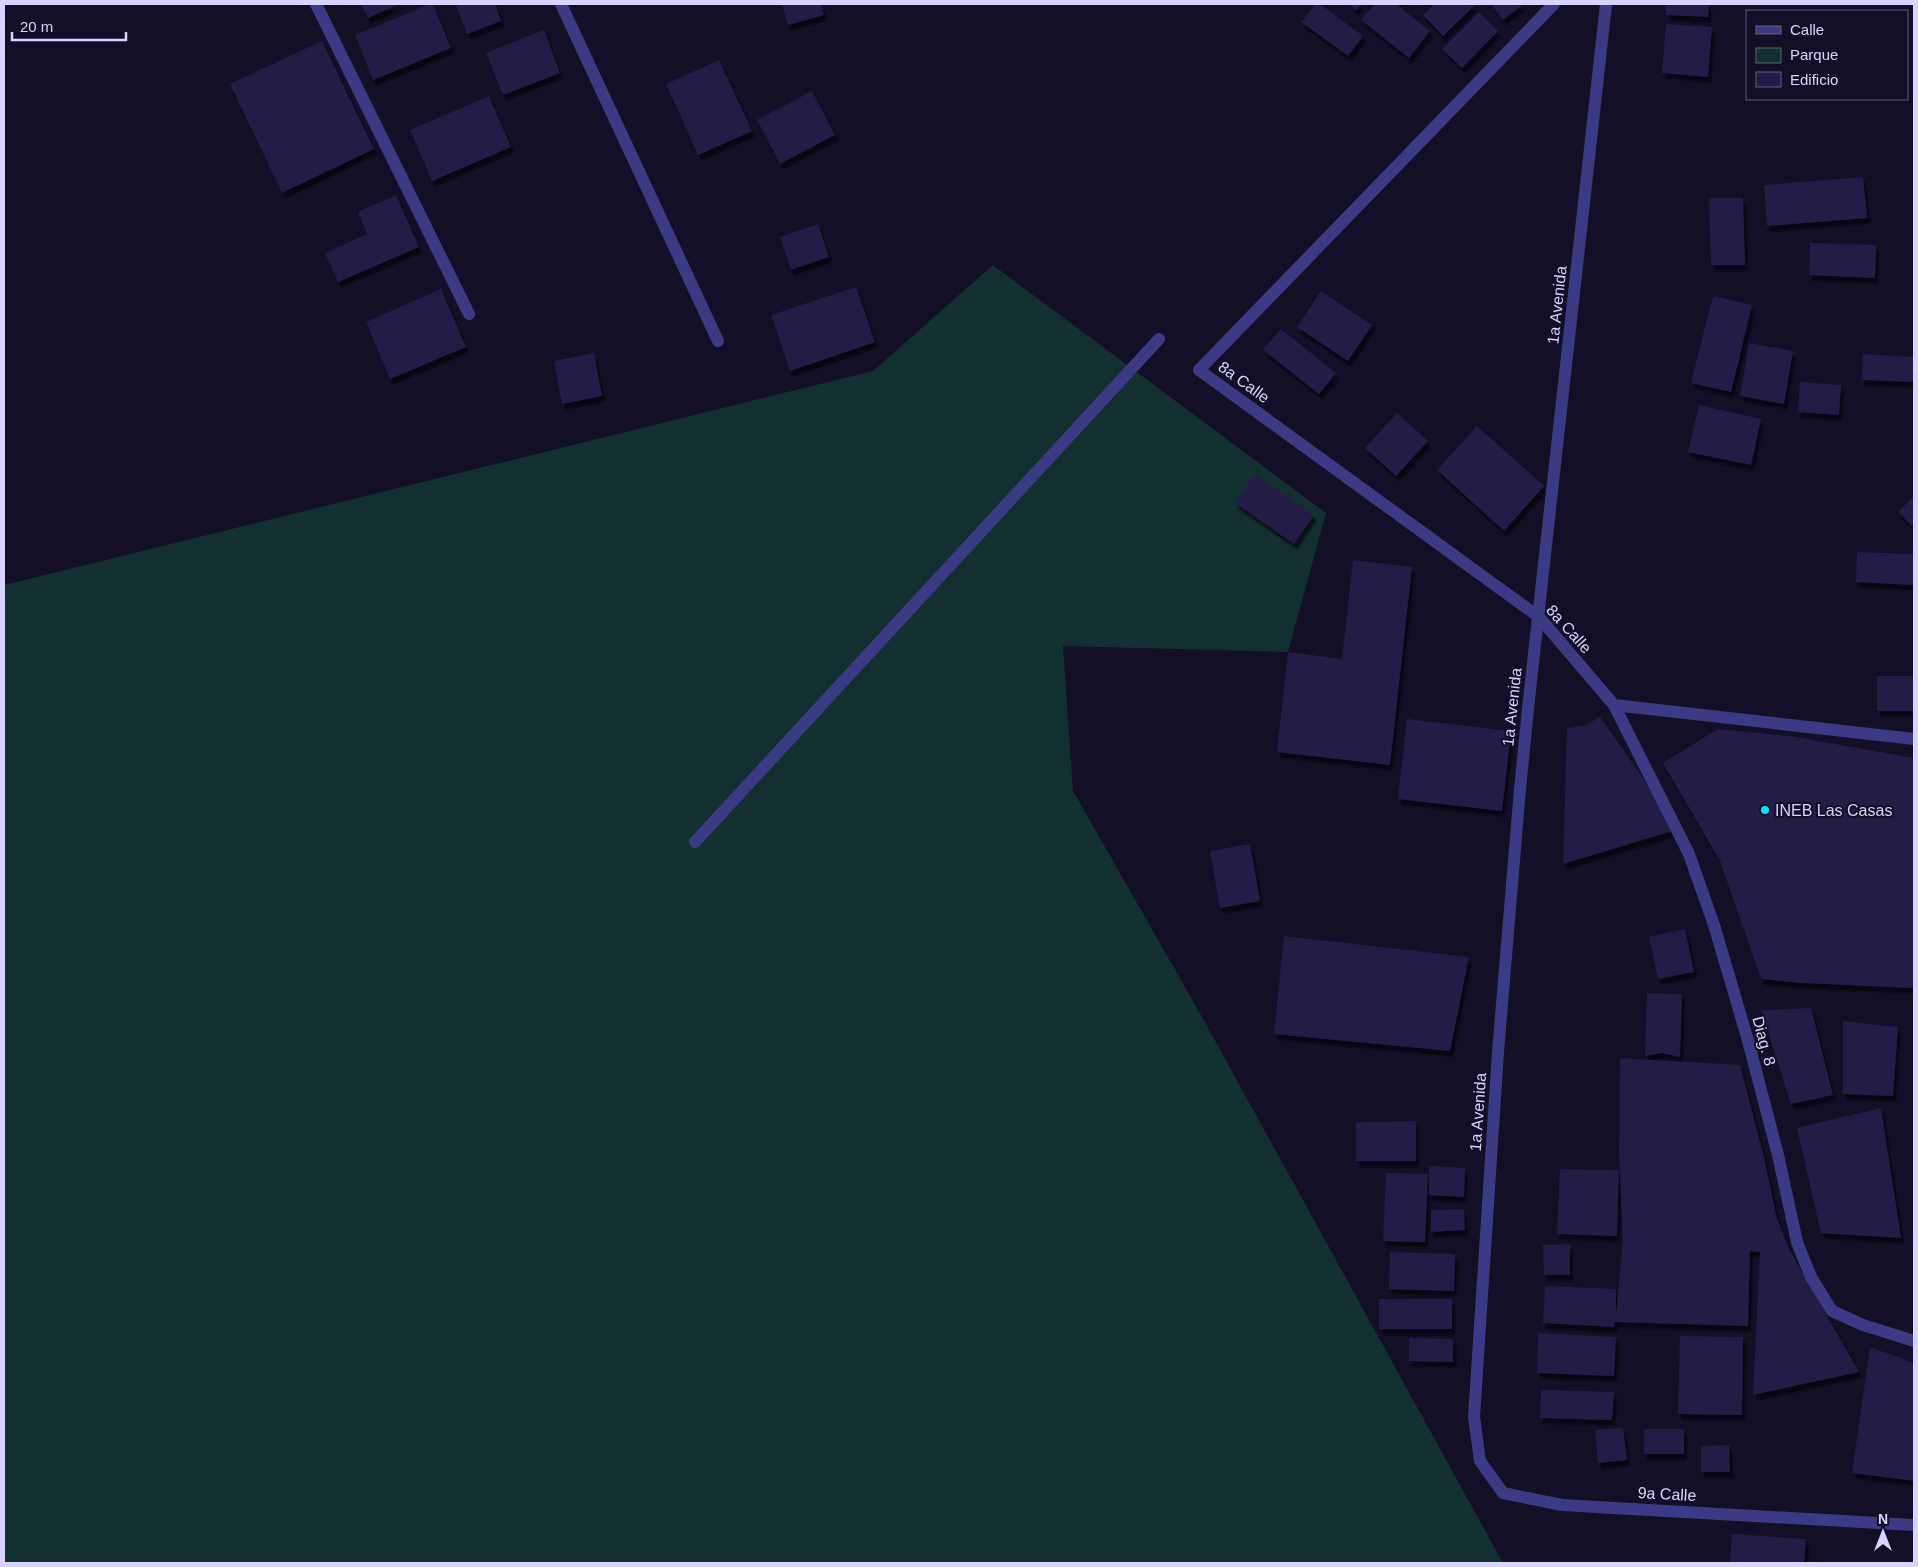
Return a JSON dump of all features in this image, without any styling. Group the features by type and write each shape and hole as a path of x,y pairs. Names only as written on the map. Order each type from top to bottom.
{"street":[{"path":"316,4 469,314"},
{"path":"561,4 718,341"},
{"name":"8a Calle","path":"1554,4 1199,370 1539,617 1614,705"},
{"name":"1a Avenida","path":"1474,1417 1508,919 1528,699 1539,617 1606,4"},
{"path":"695,842 1159,339"},
{"path":"1614,705 1914,739"},
{"name":"Diag. 8","path":"1614,705 1689,854 1714,925 1773,1137 1797,1242 1811,1277 1832,1312 1863,1325 1914,1341"},
{"name":"9a Calle","path":"1474,1417 1480,1461 1503,1493 1562,1505 1914,1525"}],"green space":[{"path":"993,265 1326,513 1288,652 1063,646 1073,791 1202,1017 1503,1563 4,1563 4,585 873,371"}],"building":[{"path":"361,4 400,4 368,18"},
{"path":"433,4 451,48 373,80 355,35"},
{"path":"495,4 501,21 467,34 456,5"},
{"path":"782,4 821,4 824,15 788,25"},
{"path":"1316,4 1320,4 1363,36 1348,56 1301,22"},
{"path":"1349,4 1361,4 1356,10"},
{"path":"1375,4 1396,4 1430,31 1409,58 1361,20"},
{"path":"1434,4 1476,4 1443,36 1423,15"},
{"path":"1491,4 1524,4 1503,20"},
{"path":"1666,4 1709,4 1708,17 1666,15"},
{"path":"1479,12 1498,31 1462,68 1442,49"},
{"path":"1666,24 1712,27 1708,77 1662,73"},
{"path":"544,30 560,73 503,95 486,53"},
{"path":"322,41 374,149 282,193 230,84"},
{"path":"719,60 752,131 698,155 666,84"},
{"path":"812,91 835,135 780,164 757,120"},
{"path":"489,96 511,147 432,181 410,130"},
{"path":"1863,177 1867,218 1767,226 1764,185"},
{"path":"396,195 419,247 338,282 325,253 367,234 358,212"},
{"path":"1709,198 1743,198 1745,265 1711,265"},
{"path":"818,224 829,257 791,270 780,237"},
{"path":"1810,243 1876,245 1875,278 1809,275"},
{"path":"856,287 875,342 790,371 771,315"},
{"path":"441,289 466,347 390,379 366,322"},
{"path":"1321,291 1372,325 1348,361 1297,327"},
{"path":"1713,296 1752,305 1731,392 1691,383"},
{"path":"1281,329 1336,373 1319,394 1263,350"},
{"path":"1749,343 1793,351 1784,404 1740,396"},
{"path":"594,353 602,396 562,404 554,361"},
{"path":"1863,354 1914,357 1914,382 1862,380"},
{"path":"1800,382 1841,385 1839,415 1798,412"},
{"path":"1699,405 1761,419 1751,465 1688,452"},
{"path":"1397,413 1428,441 1396,476 1365,448"},
{"path":"1477,426 1544,486 1504,531 1437,470"},
{"path":"1255,474 1314,515 1294,544 1235,503"},
{"path":"1914,496 1914,528 1898,512"},
{"path":"1857,552 1914,554 1914,585 1856,582"},
{"path":"1353,560 1412,567 1390,765 1277,752 1288,652 1342,659"},
{"path":"1877,676 1914,676 1914,711 1877,711"},
{"path":"1600,717 1639,772 1676,830 1563,864 1567,728 1584,726"},
{"path":"1407,719 1511,731 1502,811 1398,799"},
{"path":"1718,729 1790,736 1914,758 1914,988 1802,983 1761,979 1720,861 1663,763"},
{"path":"1250,844 1260,901 1220,908 1210,851"},
{"path":"1685,929 1694,972 1658,979 1649,937"},
{"path":"1284,936 1469,957 1450,1051 1274,1034"},
{"path":"1647,993 1682,994 1680,1057 1662,1053 1645,1056"},
{"path":"1811,1008 1833,1095 1791,1104 1761,1010"},
{"path":"1843,1021 1898,1027 1893,1096 1843,1094"},
{"path":"1620,1058 1740,1065 1764,1157 1777,1219 1790,1251 1859,1372 1753,1395 1760,1252 1750,1251 1748,1326 1615,1322 1614,1327 1543,1323 1545,1286 1616,1289 1616,1316 1623,1240 1619,1152"},
{"path":"1881,1108 1901,1238 1821,1233 1797,1128"},
{"path":"1416,1121 1416,1161 1356,1161 1356,1122"},
{"path":"1429,1166 1465,1168 1464,1197 1429,1195"},
{"path":"1560,1169 1619,1170 1617,1236 1557,1234"},
{"path":"1386,1173 1428,1174 1425,1242 1383,1241"},
{"path":"1464,1209 1465,1230 1431,1232 1431,1210"},
{"path":"1570,1244 1570,1275 1544,1275 1543,1245"},
{"path":"1390,1252 1455,1254 1454,1291 1389,1289"},
{"path":"1379,1299 1452,1299 1452,1329 1379,1329"},
{"path":"1538,1333 1616,1337 1614,1376 1537,1373"},
{"path":"1680,1336 1743,1337 1742,1415 1678,1414"},
{"path":"1409,1338 1453,1339 1453,1362 1409,1361"},
{"path":"1870,1347 1914,1363 1914,1481 1852,1473"},
{"path":"1541,1390 1614,1392 1612,1420 1540,1418"},
{"path":"1623,1428 1627,1460 1598,1463 1595,1430"},
{"path":"1644,1429 1684,1429 1684,1454 1644,1454"},
{"path":"1729,1445 1730,1472 1701,1472 1701,1446"},
{"path":"1732,1534 1806,1539 1804,1563 1730,1563"}],"place":[{"name":"INEB Las Casas","path":"1765,810"}]}
